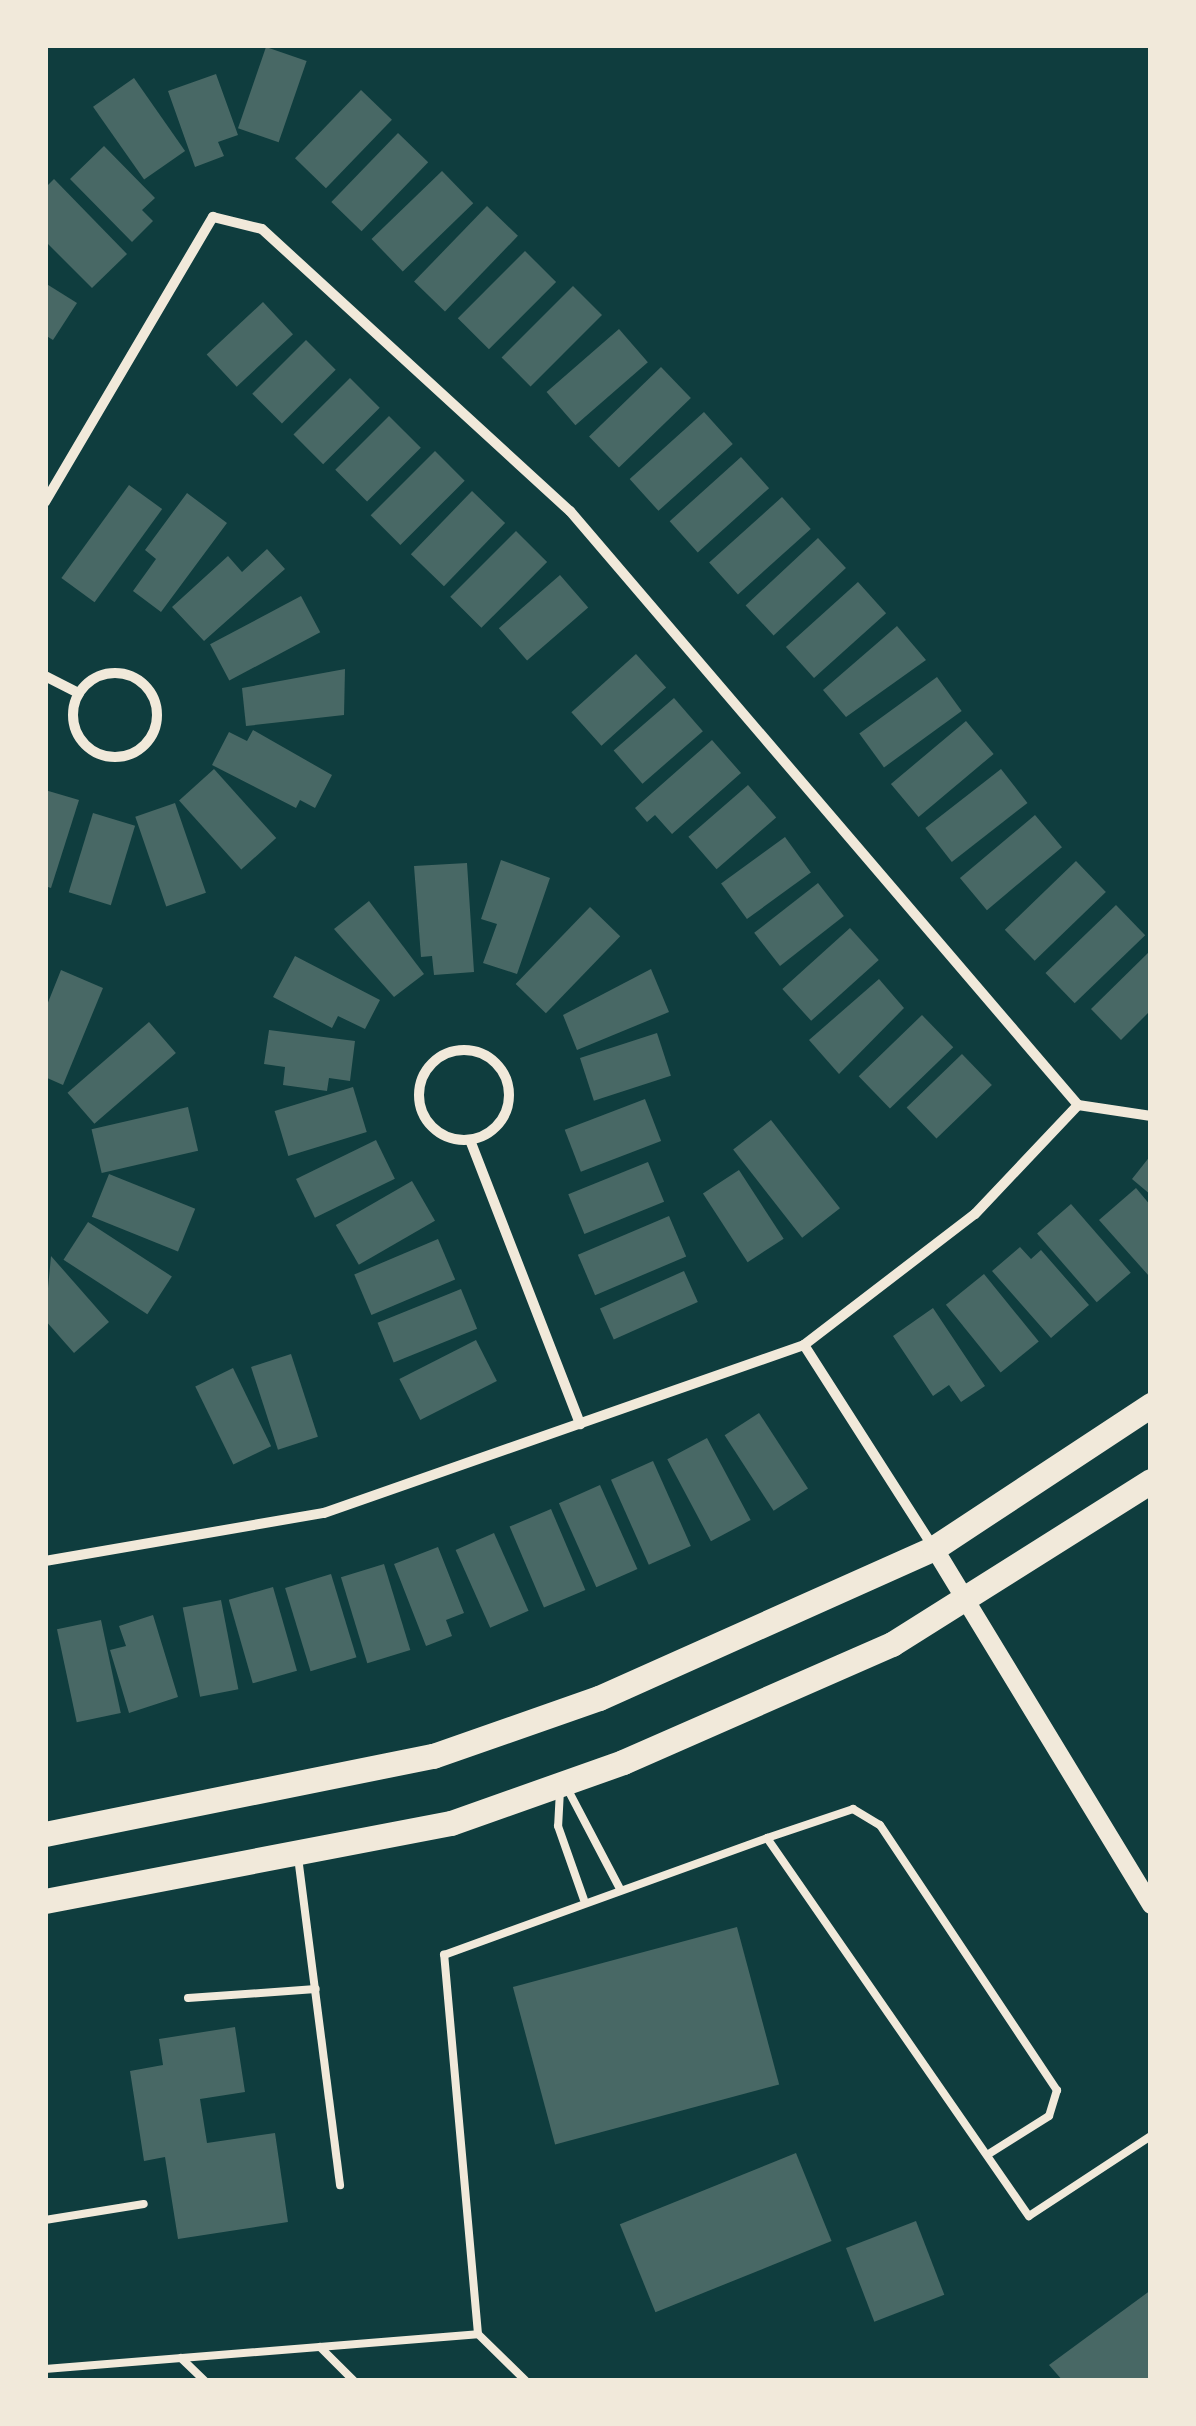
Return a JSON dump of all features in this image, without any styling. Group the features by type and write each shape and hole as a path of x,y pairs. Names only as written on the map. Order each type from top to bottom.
{"main road":[{"path":"45,1834 433,1756 745,1640 934,1548 1151,1405"},
{"path":"45,1900 298,1857 451,1823 772,1703 966,1602 1151,1482"}],"street":[{"path":"45,502 213,217 262,230 570,511 1078,1105 1151,1116"},
{"path":"102,675 132,676 157,708 152,736 117,757 88,748 74,722 79,693 102,675"},
{"path":"45,676 79,693"},
{"path":"458,1049 491,1058 509,1088 500,1122 470,1140 436,1131 418,1101 427,1067 458,1049"},
{"path":"45,1561 324,1514 804,1346 975,1214 1078,1105"},
{"path":"470,1140 580,1424"},
{"path":"804,1346 934,1548 1151,1905"}],"lane":[{"path":"561,1780 589,1815 620,1888"},
{"path":"561,1780 558,1826 584,1900"},
{"path":"526,2381 478,2334 444,1955 584,1900 852,1809 880,1825 1057,2090 1049,2116 987,2155"},
{"path":"767,1838 1029,2216 1151,2136"},
{"path":"298,1857 340,2185"},
{"path":"188,1998 316,1989"},
{"path":"45,2220 144,2204"},
{"path":"45,2369 478,2334"},
{"path":"320,2347 354,2381"},
{"path":"182,2358 205,2381"}],"building":[{"path":"266,47 307,61 279,142 238,128"},
{"path":"216,74 238,135 218,142 224,156 195,167 168,91"},
{"path":"134,78 185,151 144,180 93,107"},
{"path":"361,90 392,120 326,188 295,158"},
{"path":"398,133 428,162 362,231 331,202"},
{"path":"104,146 155,198 142,210 153,221 132,242 70,179"},
{"path":"442,171 473,203 403,271 372,239"},
{"path":"54,179 127,254 92,288 45,241 45,188"},
{"path":"487,206 518,236 445,311 414,282"},
{"path":"525,251 556,282 489,349 458,318"},
{"path":"45,283 77,303 53,340 45,335"},
{"path":"573,286 602,315 531,386 502,357"},
{"path":"263,302 293,334 237,387 207,355"},
{"path":"619,329 648,362 575,425 547,392"},
{"path":"306,340 336,370 282,423 252,394"},
{"path":"661,367 691,398 619,467 589,436"},
{"path":"350,378 380,408 323,464 293,435"},
{"path":"704,412 733,444 658,511 630,479"},
{"path":"389,416 421,448 367,502 335,470"},
{"path":"435,451 465,481 400,545 371,515"},
{"path":"741,457 769,488 698,552 670,521"},
{"path":"129,485 162,509 95,602 61,578"},
{"path":"472,491 505,523 444,586 411,554"},
{"path":"187,493 227,523 161,612 133,591 156,559 145,550"},
{"path":"782,497 811,529 738,595 709,563"},
{"path":"516,531 547,562 481,628 450,597"},
{"path":"818,538 846,568 774,636 746,606"},
{"path":"267,549 285,569 204,641 172,607 228,556 242,572"},
{"path":"560,575 588,607 527,661 499,628"},
{"path":"858,582 886,613 814,678 786,647"},
{"path":"301,596 320,632 229,681 210,644"},
{"path":"897,626 926,660 846,717 823,690"},
{"path":"636,654 666,687 601,746 571,712"},
{"path":"345,669 344,715 246,726 242,688"},
{"path":"937,677 962,711 884,767 859,733"},
{"path":"674,698 703,731 642,784 614,750"},
{"path":"966,721 994,754 919,817 891,784"},
{"path":"253,730 332,775 315,808 300,800 296,808 212,765 229,732 247,741"},
{"path":"712,740 741,773 672,834 655,815 647,822 635,808"},
{"path":"214,769 276,838 241,870 179,800"},
{"path":"1001,769 1027,803 952,862 925,828"},
{"path":"748,785 776,817 717,869 688,837"},
{"path":"45,790 79,800 51,888 45,886"},
{"path":"175,803 206,893 166,906 135,817"},
{"path":"93,813 135,826 111,905 69,892"},
{"path":"1035,815 1062,847 987,910 960,878"},
{"path":"785,837 811,873 747,919 721,883"},
{"path":"501,860 550,878 517,974 483,963 497,924 481,919"},
{"path":"1076,861 1106,892 1035,961 1005,930"},
{"path":"467,863 474,972 434,975 432,956 421,957 414,866"},
{"path":"818,883 844,916 780,966 754,933"},
{"path":"369,901 424,974 394,997 334,929"},
{"path":"1116,905 1145,935 1075,1003 1046,973"},
{"path":"590,907 620,936 546,1013 516,984"},
{"path":"850,928 879,960 811,1021 782,989"},
{"path":"1151,950 1151,1010 1121,1040 1091,1009"},
{"path":"295,956 380,1000 365,1029 338,1016 332,1028 273,997"},
{"path":"651,969 669,1012 577,1050 563,1015"},
{"path":"61,970 103,988 63,1085 45,1077 45,1010"},
{"path":"879,979 904,1008 839,1074 809,1040"},
{"path":"922,1015 953,1047 890,1109 859,1076"},
{"path":"149,1022 176,1053 94,1124 67,1093"},
{"path":"269,1030 355,1041 350,1081 329,1078 327,1091 283,1085 285,1067 264,1064"},
{"path":"657,1033 671,1076 594,1101 580,1058"},
{"path":"962,1054 992,1085 936,1138 907,1107"},
{"path":"353,1087 367,1132 288,1156 275,1111"},
{"path":"645,1099 661,1141 581,1172 565,1130"},
{"path":"188,1107 198,1151 102,1173 92,1129"},
{"path":"771,1120 840,1208 802,1238 733,1150"},
{"path":"376,1140 395,1179 315,1218 296,1179"},
{"path":"1151,1155 1151,1195 1132,1179"},
{"path":"648,1162 664,1202 584,1234 568,1194"},
{"path":"739,1170 784,1239 748,1262 703,1193"},
{"path":"109,1174 195,1209 178,1251 92,1217"},
{"path":"412,1181 435,1221 359,1265 336,1225"},
{"path":"1136,1188 1151,1206 1149,1276 1099,1220"},
{"path":"1071,1204 1131,1273 1097,1302 1037,1234"},
{"path":"669,1216 686,1257 595,1295 578,1255"},
{"path":"88,1222 172,1276 147,1314 63,1260"},
{"path":"438,1239 455,1280 371,1315 354,1275"},
{"path":"1020,1247 1031,1259 1041,1250 1089,1305 1051,1338 992,1271"},
{"path":"51,1256 109,1322 74,1353 45,1320"},
{"path":"684,1271 698,1302 614,1339 600,1308"},
{"path":"984,1274 1039,1342 1001,1372 946,1305"},
{"path":"461,1289 477,1329 394,1363 378,1323"},
{"path":"933,1308 985,1386 961,1402 949,1385 933,1396 893,1336"},
{"path":"476,1340 497,1381 420,1420 399,1379"},
{"path":"291,1354 318,1437 278,1450 251,1367"},
{"path":"233,1368 271,1446 233,1465 195,1386"},
{"path":"759,1413 808,1488 774,1511 725,1435"},
{"path":"707,1438 751,1520 711,1541 667,1459"},
{"path":"653,1461 691,1546 649,1565 611,1480"},
{"path":"600,1485 637,1569 596,1587 559,1503"},
{"path":"551,1509 585,1590 544,1608 510,1527"},
{"path":"494,1533 529,1611 490,1628 456,1550"},
{"path":"438,1547 464,1613 446,1620 452,1636 426,1646 394,1564"},
{"path":"384,1564 410,1650 367,1663 341,1577"},
{"path":"331,1574 356,1657 311,1671 285,1588"},
{"path":"273,1587 297,1671 253,1683 229,1600"},
{"path":"221,1600 238,1689 200,1697 183,1607"},
{"path":"153,1615 178,1697 129,1713 110,1650 126,1646 119,1626"},
{"path":"101,1620 121,1713 77,1722 57,1629"},
{"path":"737,1927 779,2084 555,2144 513,1987"},
{"path":"235,2027 245,2092 200,2099 207,2143 275,2133 288,2222 178,2239 165,2157 144,2161 130,2071 163,2065 159,2039"},
{"path":"796,2153 832,2241 655,2312 620,2224"},
{"path":"916,2221 944,2295 874,2322 846,2248"},
{"path":"1151,2290 1151,2381 1063,2381 1049,2365"}]}
